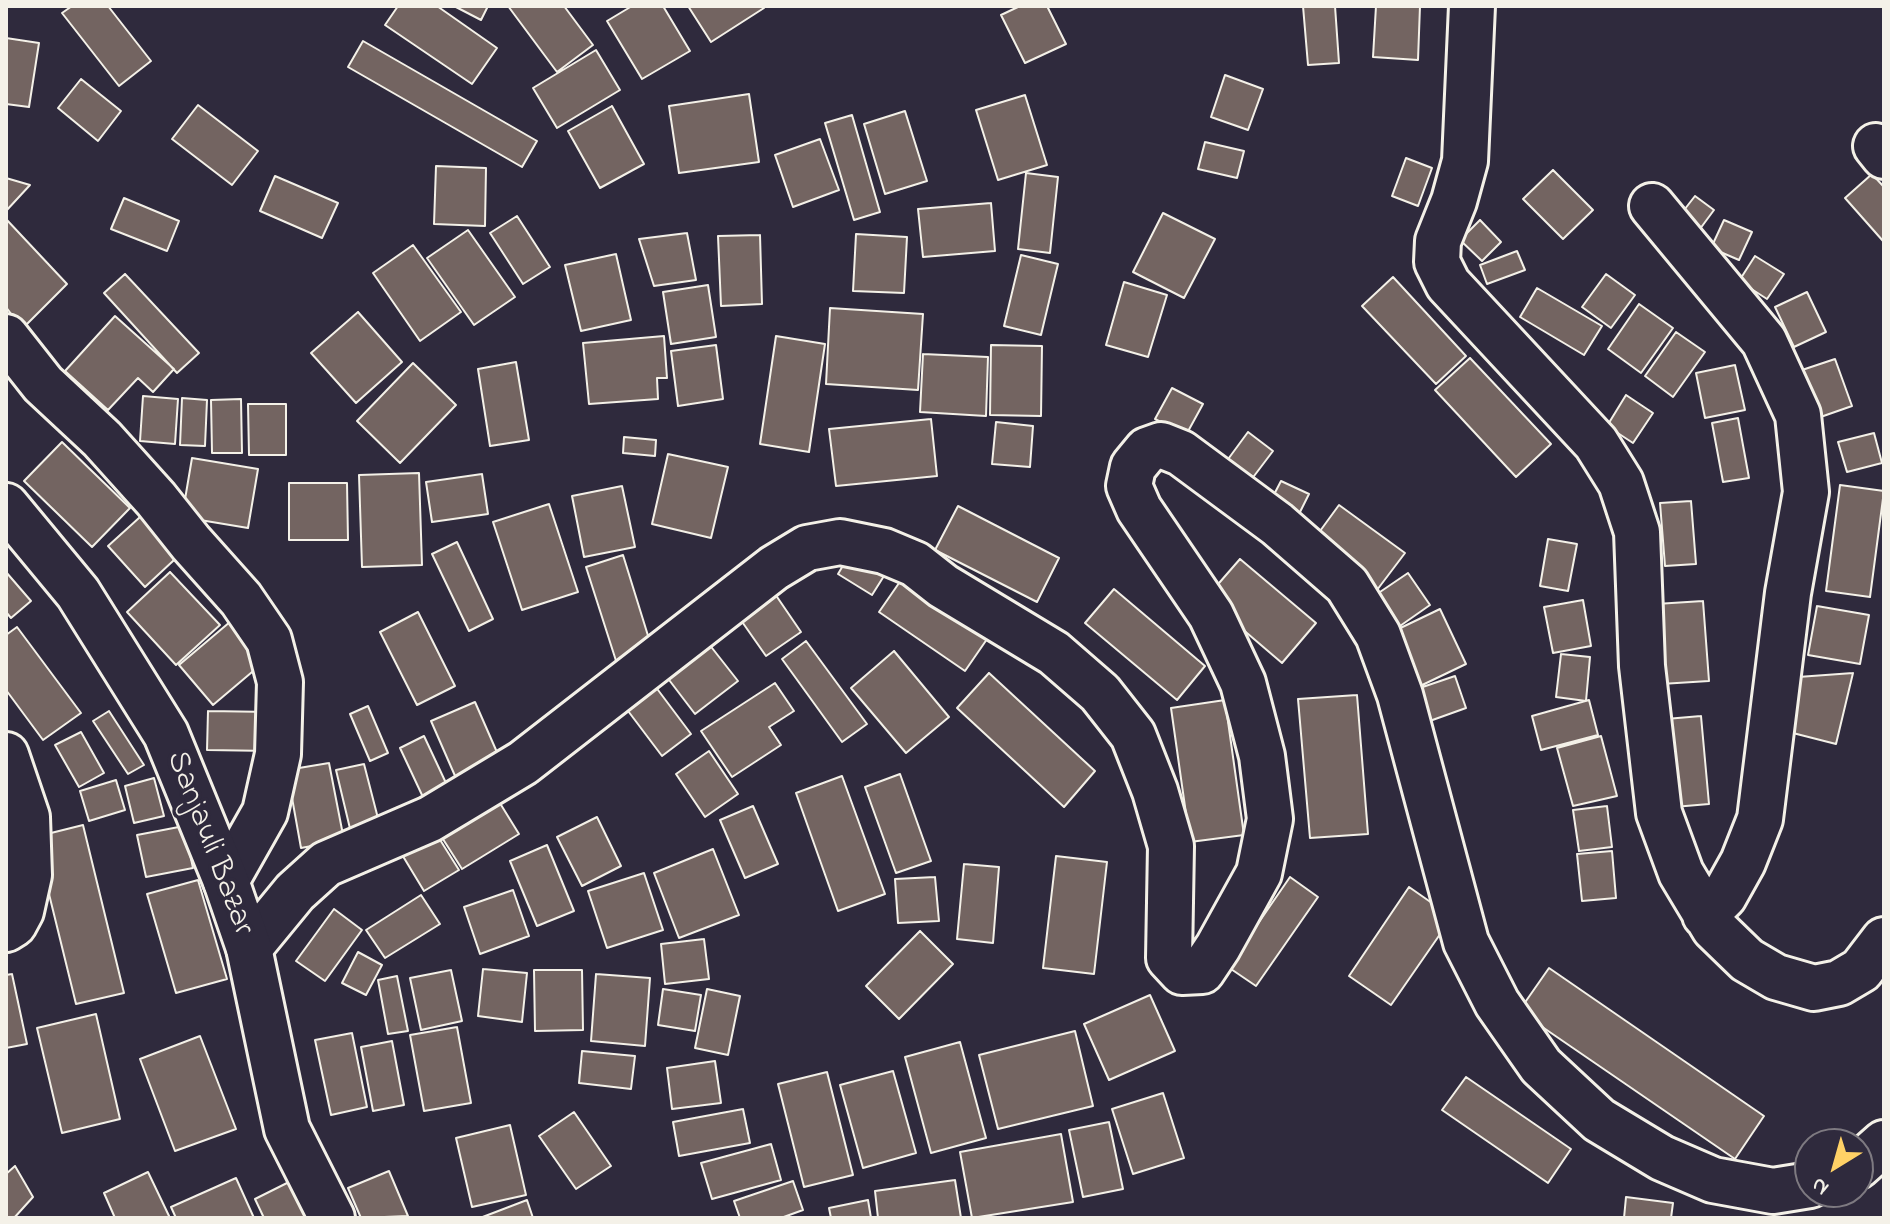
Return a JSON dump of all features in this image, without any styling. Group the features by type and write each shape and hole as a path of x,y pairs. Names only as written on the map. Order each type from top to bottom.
{"street":[{"path":"1472,6 1465,161 1438,241 1437,262 1448,284 1596,443 1621,483 1637,532 1642,666 1659,813 1681,873 1705,915 1747,960 1776,977 1814,988 1839,983 1861,970 1884,940"},
{"path":"1652,206 1764,341 1798,415 1806,492 1788,593 1760,819 1743,862 1724,896 1705,915"},
{"path":"6,337 43,384 102,439 156,499 241,599 269,640 280,682 278,754 265,812 226,881"},
{"path":"249,948 295,892 326,864 430,819 523,763 774,568 807,548 840,542 884,551 915,564 943,586 1054,653 1100,693 1133,735 1155,791 1171,846 1169,958 1182,972 1202,971 1259,873 1270,819 1262,756 1243,683 1211,615 1139,509 1129,486 1133,467 1147,450 1161,445 1181,453 1277,524 1347,585 1378,635 1400,695 1466,942 1497,1003 1541,1066 1599,1120 1662,1158 1713,1180 1773,1191 1794,1188"},
{"name":"Sanjauli Bazar","path":"6,506 78,593 166,734 226,881 249,948 287,1129 332,1218"},
{"path":"6,755 27,817 29,875 21,911 14,924 6,929"}],"building":[{"path":"72,6 108,6 151,61 119,86 62,13"},
{"path":"398,6 437,6 497,48 472,84 385,25"},
{"path":"454,6 488,6 481,20"},
{"path":"508,6 564,6 593,45 557,72"},
{"path":"632,6 663,6 690,51 642,79 607,21"},
{"path":"688,6 763,6 764,8 711,42"},
{"path":"1020,6 1047,6 1066,44 1025,63 1001,15"},
{"path":"1303,6 1335,6 1339,63 1308,65"},
{"path":"1376,6 1420,6 1418,60 1373,57"},
{"path":"6,38 39,43 29,107 6,104"},
{"path":"363,41 537,141 522,167 348,67"},
{"path":"596,50 620,90 557,128 533,88"},
{"path":"1225,75 1263,89 1248,130 1211,117"},
{"path":"81,79 121,111 98,141 58,108"},
{"path":"749,94 759,162 679,173 669,106"},
{"path":"1025,95 1047,165 998,180 976,110"},
{"path":"198,105 258,151 232,185 172,139"},
{"path":"612,106 644,164 600,188 568,131"},
{"path":"905,111 927,181 885,194 864,124"},
{"path":"852,115 880,212 854,220 825,123"},
{"path":"820,139 839,190 793,207 775,155"},
{"path":"1205,142 1244,151 1237,178 1198,169"},
{"path":"1406,158 1432,168 1418,206 1392,196"},
{"path":"436,166 486,168 485,226 434,224"},
{"path":"1553,170 1593,210 1563,239 1523,199"},
{"path":"1026,173 1058,177 1050,253 1018,249"},
{"path":"1872,174 1884,187 1883,241 1845,198"},
{"path":"275,176 338,203 322,238 260,211"},
{"path":"6,178 30,185 6,211"},
{"path":"1695,196 1714,210 1694,237 1674,223"},
{"path":"124,198 179,221 167,251 111,229"},
{"path":"991,203 995,251 923,257 918,209"},
{"path":"1163,213 1215,239 1184,298 1133,272"},
{"path":"517,216 550,267 523,284 490,233"},
{"path":"6,219 67,284 22,329 6,307"},
{"path":"1480,220 1501,242 1482,261 1460,240"},
{"path":"1724,220 1752,232 1739,260 1711,248"},
{"path":"468,230 515,297 474,325 427,258"},
{"path":"687,233 696,280 654,286 639,239"},
{"path":"856,234 907,237 904,293 853,291"},
{"path":"760,235 762,304 721,306 718,236"},
{"path":"413,245 461,312 420,341 373,273"},
{"path":"1517,251 1525,270 1487,284 1480,265"},
{"path":"616,254 631,320 581,331 565,265"},
{"path":"1021,255 1058,264 1041,335 1004,326"},
{"path":"1755,256 1784,274 1767,299 1739,281"},
{"path":"125,274 199,353 177,373 104,293"},
{"path":"1606,274 1635,295 1611,328 1582,307"},
{"path":"1393,277 1466,356 1436,384 1362,306"},
{"path":"1124,282 1167,295 1148,357 1106,345"},
{"path":"708,285 716,337 671,344 663,292"},
{"path":"1537,288 1602,326 1584,355 1520,317"},
{"path":"1807,292 1826,332 1794,347 1775,307"},
{"path":"1639,304 1673,328 1641,373 1608,349"},
{"path":"830,308 923,314 918,390 826,384"},
{"path":"358,312 402,362 356,403 311,353"},
{"path":"115,316 174,369 153,392 138,378 108,410 65,371"},
{"path":"1676,332 1705,352 1673,397 1645,376"},
{"path":"664,336 667,378 657,378 658,399 589,404 583,343"},
{"path":"776,336 825,344 809,452 760,444"},
{"path":"716,345 723,399 678,406 671,351"},
{"path":"991,345 1042,346 1041,416 990,415"},
{"path":"923,354 988,357 986,416 920,412"},
{"path":"1470,358 1551,444 1516,477 1435,390"},
{"path":"1835,359 1852,406 1812,420 1796,372"},
{"path":"516,362 529,440 490,446 478,369"},
{"path":"413,363 456,405 400,463 357,421"},
{"path":"1735,365 1745,410 1705,418 1696,373"},
{"path":"1172,388 1203,404 1186,435 1155,419"},
{"path":"1626,395 1653,413 1633,443 1607,426"},
{"path":"143,396 178,399 175,444 140,441"},
{"path":"182,398 207,400 205,446 180,445"},
{"path":"241,399 242,453 212,453 211,400"},
{"path":"248,404 286,404 286,455 249,455"},
{"path":"1738,418 1749,478 1723,482 1712,423"},
{"path":"931,419 937,476 836,486 829,429"},
{"path":"996,422 1033,426 1030,467 992,464"},
{"path":"1248,432 1273,451 1248,484 1223,466"},
{"path":"1874,433 1882,463 1847,472 1838,442"},
{"path":"624,437 656,440 655,456 623,453"},
{"path":"62,442 130,508 92,547 24,481"},
{"path":"668,454 728,467 711,538 652,524"},
{"path":"192,458 258,469 248,528 182,517"},
{"path":"419,473 422,565 362,567 359,475"},
{"path":"482,474 488,514 432,522 426,482"},
{"path":"1281,481 1309,494 1296,520 1268,506"},
{"path":"289,483 347,483 348,540 289,540"},
{"path":"1840,485 1884,491 1870,597 1826,591"},
{"path":"622,486 635,547 584,557 572,496"},
{"path":"1691,501 1696,564 1665,566 1660,503"},
{"path":"549,504 578,592 522,610 493,522"},
{"path":"1339,505 1405,553 1377,590 1312,542"},
{"path":"958,506 1059,558 1037,602 935,550"},
{"path":"150,508 187,548 145,587 108,546"},
{"path":"1548,539 1577,544 1568,591 1540,586"},
{"path":"457,542 493,619 469,631 432,554"},
{"path":"854,547 889,568 872,595 838,574"},
{"path":"623,555 654,655 618,667 586,567"},
{"path":"1240,559 1316,623 1282,663 1206,598"},
{"path":"908,570 994,629 965,671 879,612"},
{"path":"6,572 31,601 11,618 6,612"},
{"path":"170,572 220,625 176,665 127,612"},
{"path":"1408,573 1430,605 1400,626 1377,594"},
{"path":"1114,589 1205,666 1177,700 1085,623"},
{"path":"773,591 801,632 766,656 738,616"},
{"path":"1583,600 1591,646 1553,653 1544,607"},
{"path":"1703,601 1709,681 1661,684 1656,604"},
{"path":"1817,606 1869,615 1860,664 1808,655"},
{"path":"1440,609 1466,664 1416,688 1390,633"},
{"path":"418,612 455,686 417,705 380,632"},
{"path":"237,616 271,656 213,705 179,665"},
{"path":"17,627 81,713 43,740 6,690 6,635"},
{"path":"705,639 738,681 695,714 663,672"},
{"path":"806,641 867,724 842,742 782,659"},
{"path":"894,651 949,717 906,753 851,688"},
{"path":"1561,654 1590,657 1586,701 1556,697"},
{"path":"989,673 1095,771 1064,807 957,708"},
{"path":"1853,673 1836,744 1785,731 1798,677"},
{"path":"646,674 691,734 662,756 616,695"},
{"path":"1455,676 1466,708 1413,727 1402,694"},
{"path":"775,683 794,711 769,727 781,745 732,777 701,731"},
{"path":"1357,695 1368,834 1310,838 1298,699"},
{"path":"1225,700 1244,835 1190,842 1171,708"},
{"path":"1589,700 1598,735 1541,750 1532,716"},
{"path":"475,702 503,766 459,785 431,721"},
{"path":"368,706 388,753 370,761 350,714"},
{"path":"109,711 144,765 128,774 93,721"},
{"path":"208,711 271,712 271,751 207,750"},
{"path":"1701,716 1709,804 1674,807 1666,719"},
{"path":"81,732 104,773 79,787 55,745"},
{"path":"424,736 453,798 429,810 400,748"},
{"path":"1601,736 1617,796 1573,806 1557,748"},
{"path":"709,751 738,794 705,817 676,774"},
{"path":"329,763 344,840 301,848 287,770"},
{"path":"364,764 381,830 352,837 336,770"},
{"path":"900,774 931,861 896,873 865,787"},
{"path":"842,776 885,894 838,911 796,793"},
{"path":"154,778 164,816 134,823 125,786"},
{"path":"116,780 125,810 89,821 80,791"},
{"path":"498,800 519,834 462,869 441,836"},
{"path":"753,806 778,864 745,878 720,820"},
{"path":"1607,806 1612,847 1579,851 1573,810"},
{"path":"597,817 621,866 582,886 557,837"},
{"path":"83,825 124,993 76,1004 35,837"},
{"path":"184,826 193,868 146,877 137,835"},
{"path":"432,827 459,870 424,891 398,848"},
{"path":"547,845 574,911 537,926 510,861"},
{"path":"713,849 739,915 679,938 654,873"},
{"path":"1612,851 1616,898 1582,901 1577,854"},
{"path":"1056,856 1107,862 1094,974 1043,968"},
{"path":"964,864 999,867 993,943 957,939"},
{"path":"644,873 663,930 607,948 588,891"},
{"path":"935,877 939,921 898,923 895,879"},
{"path":"1290,877 1318,897 1256,986 1228,967"},
{"path":"198,880 227,979 176,993 147,894"},
{"path":"1409,887 1452,917 1391,1005 1349,976"},
{"path":"513,890 529,936 480,954 464,907"},
{"path":"421,895 440,924 385,958 366,930"},
{"path":"334,909 362,930 325,981 296,961"},
{"path":"920,931 953,964 899,1019 866,986"},
{"path":"704,939 709,979 665,984 661,944"},
{"path":"358,952 382,965 366,995 342,983"},
{"path":"1549,968 1764,1116 1735,1159 1519,1011"},
{"path":"483,969 527,973 522,1022 478,1016"},
{"path":"451,970 462,1021 421,1030 410,978"},
{"path":"534,970 582,970 583,1030 535,1031"},
{"path":"12,974 27,1044 6,1048 6,975"},
{"path":"596,974 650,978 645,1046 591,1041"},
{"path":"397,976 408,1031 388,1034 378,980"},
{"path":"663,989 701,995 695,1031 658,1025"},
{"path":"707,989 740,996 728,1055 695,1048"},
{"path":"1150,995 1175,1051 1109,1080 1084,1024"},
{"path":"96,1014 120,1119 62,1133 37,1028"},
{"path":"457,1027 471,1103 424,1111 410,1035"},
{"path":"1075,1031 1093,1106 998,1129 979,1055"},
{"path":"352,1033 367,1107 331,1115 315,1040"},
{"path":"200,1036 236,1129 175,1151 140,1059"},
{"path":"392,1041 404,1105 373,1111 361,1047"},
{"path":"960,1042 986,1138 931,1153 905,1057"},
{"path":"582,1051 635,1056 631,1089 579,1083"},
{"path":"715,1061 721,1103 672,1109 667,1068"},
{"path":"893,1071 916,1153 863,1168 840,1085"},
{"path":"827,1072 853,1175 804,1187 778,1084"},
{"path":"1466,1077 1571,1149 1548,1183 1442,1110"},
{"path":"1163,1093 1184,1158 1133,1174 1112,1109"},
{"path":"743,1109 750,1143 679,1156 673,1122"},
{"path":"574,1112 611,1166 576,1189 539,1136"},
{"path":"1109,1122 1123,1189 1083,1197 1069,1130"},
{"path":"510,1125 526,1195 472,1207 456,1138"},
{"path":"1061,1134 1073,1202 972,1218 960,1152"},
{"path":"771,1144 781,1180 712,1199 701,1163"},
{"path":"15,1166 33,1197 14,1218 6,1218 6,1174"},
{"path":"389,1171 408,1216 361,1218 348,1188"},
{"path":"148,1172 170,1218 115,1218 104,1193"},
{"path":"303,1175 325,1218 264,1218 255,1199"},
{"path":"236,1178 254,1218 176,1218 171,1207"},
{"path":"955,1180 961,1218 878,1218 875,1191"},
{"path":"793,1181 803,1210 781,1218 740,1218 734,1201"},
{"path":"1626,1197 1673,1203 1671,1218 1624,1218"},
{"path":"527,1200 533,1218 480,1218"},
{"path":"868,1200 871,1218 831,1218 829,1208"}]}
